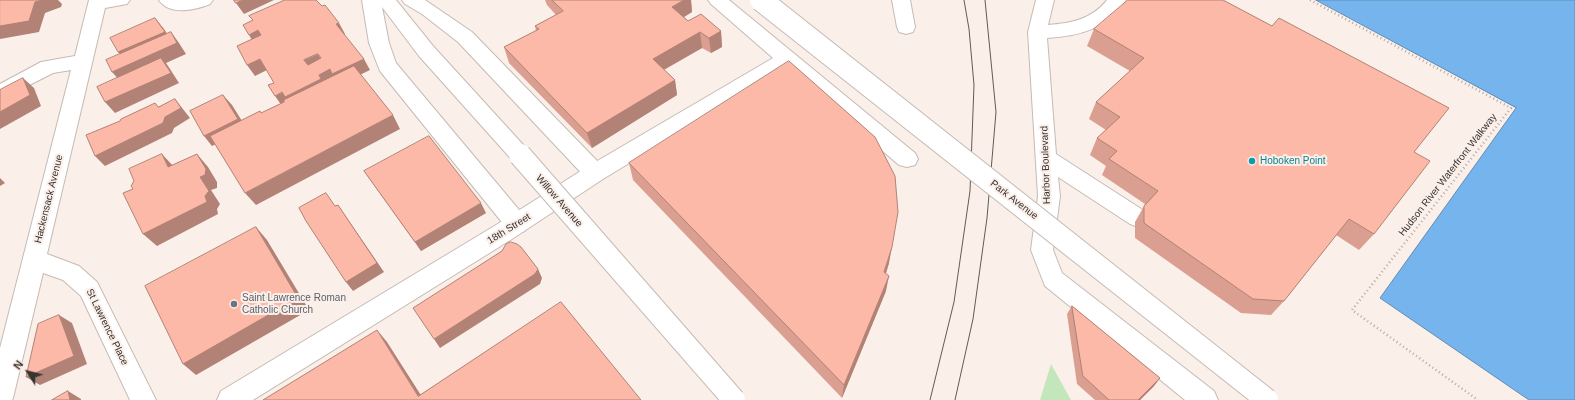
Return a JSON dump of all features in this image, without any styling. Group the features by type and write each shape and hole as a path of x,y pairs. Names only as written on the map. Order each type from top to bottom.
{"main road":[{"path":"98,2 121,0"},
{"path":"168,0 182,5 204,0"},
{"path":"371,0 382,57 517,224"},
{"name":"Willow Avenue","path":"386,0 426,51 734,400"},
{"path":"411,0 429,10 465,37 595,173"},
{"path":"717,0 907,159"},
{"name":"Park Avenue","path":"761,0 1267,400"},
{"path":"901,0 906,27"},
{"name":"Harbor Boulevard","path":"1045,0 1036,32 1048,159 1049,196 1042,250 1053,279 1205,400"},
{"path":"1036,32 1077,29 1109,12 1117,0"},
{"name":"Hackensack Avenue","path":"0,398 98,2"},
{"name":"18th Street","path":"230,400 517,224 595,173 788,58"},
{"path":"0,93 48,67 84,61"},
{"path":"1048,159 1138,218"},
{"name":"St Lawrence Place","path":"34,260 67,271 83,281 89,289 143,400"}],"path":[{"name":"Hudson River Waterfront Walkway","path":"1310,0 1511,108 1352,310 1478,400"}],"green space":[{"path":"1051,364 1071,400 1040,400"}],"water":[{"path":"1316,0 1575,0 1575,400 1529,400 1380,298 1516,108"}],"building":[{"path":"0,0 42,0 35,2 29,21 0,26"},
{"path":"234,0 243,0 236,3"},
{"path":"285,0 316,0 322,6 325,5 339,23 336,24 364,59 332,74 330,69 319,75 321,79 285,97 282,92 275,96 268,85 274,83 260,59 247,65 237,46 261,35 258,30 249,35 243,25 253,20 249,16","holes":["318,54 321,58 308,65 304,60"]},
{"path":"552,0 684,0 672,7 688,21 701,14 721,31 709,38 700,32 653,59 675,80 587,133 504,47 539,29 535,26 563,11"},
{"name":"Hoboken Point","path":"1128,0 1223,0 1272,26 1279,18 1449,108 1414,152 1430,161 1374,234 1349,219 1284,301 1253,299 1144,223 1144,206 1158,191 1109,159 1117,151 1097,138 1120,117 1096,102 1144,58 1094,29"},
{"path":"155,18 165,32 118,52 110,38"},
{"path":"171,32 177,43 112,72 106,60"},
{"path":"161,58 171,73 105,102 97,87"},
{"path":"789,61 875,137 895,176 898,212 892,247 884,272 889,276 844,385 629,163"},
{"path":"354,66 393,115 245,193 210,136 260,111 261,113 284,102 284,100"},
{"path":"23,78 30,95 0,112 0,90"},
{"path":"223,95 238,119 204,136 190,111"},
{"path":"175,99 181,108 165,117 163,123 95,156 86,135 120,121 121,119 155,103 158,107"},
{"path":"429,136 481,203 415,242 364,171"},
{"path":"162,154 168,167 197,154 206,169 205,175 200,177 209,191 205,196 207,202 143,234 123,193 133,189 131,186 134,181 129,169"},
{"path":"326,193 335,206 338,205 377,263 346,282 299,208"},
{"name":"Saint Lawrence Roman Catholic Church","path":"256,227 298,298 183,364 145,286"},
{"path":"511,242 521,247 538,269 535,274 434,339 413,308 502,251 506,244"},
{"path":"561,302 641,400 263,400 377,330 418,396"},
{"path":"1072,306 1160,378 1138,400 1109,400 1083,376"},
{"path":"59,315 74,356 26,377 38,324"},
{"path":"68,391 70,400 52,400"}],"tram line":[{"path":"930,400 954,302 970,191 974,85 969,29 964,0"},
{"path":"955,400 973,319 987,218 996,112 985,0"}],"place":[{"name":"Hoboken Point","path":"1252,161"},
{"name":"Saint Lawrence Roman Catholic Church","path":"234,304"}]}
